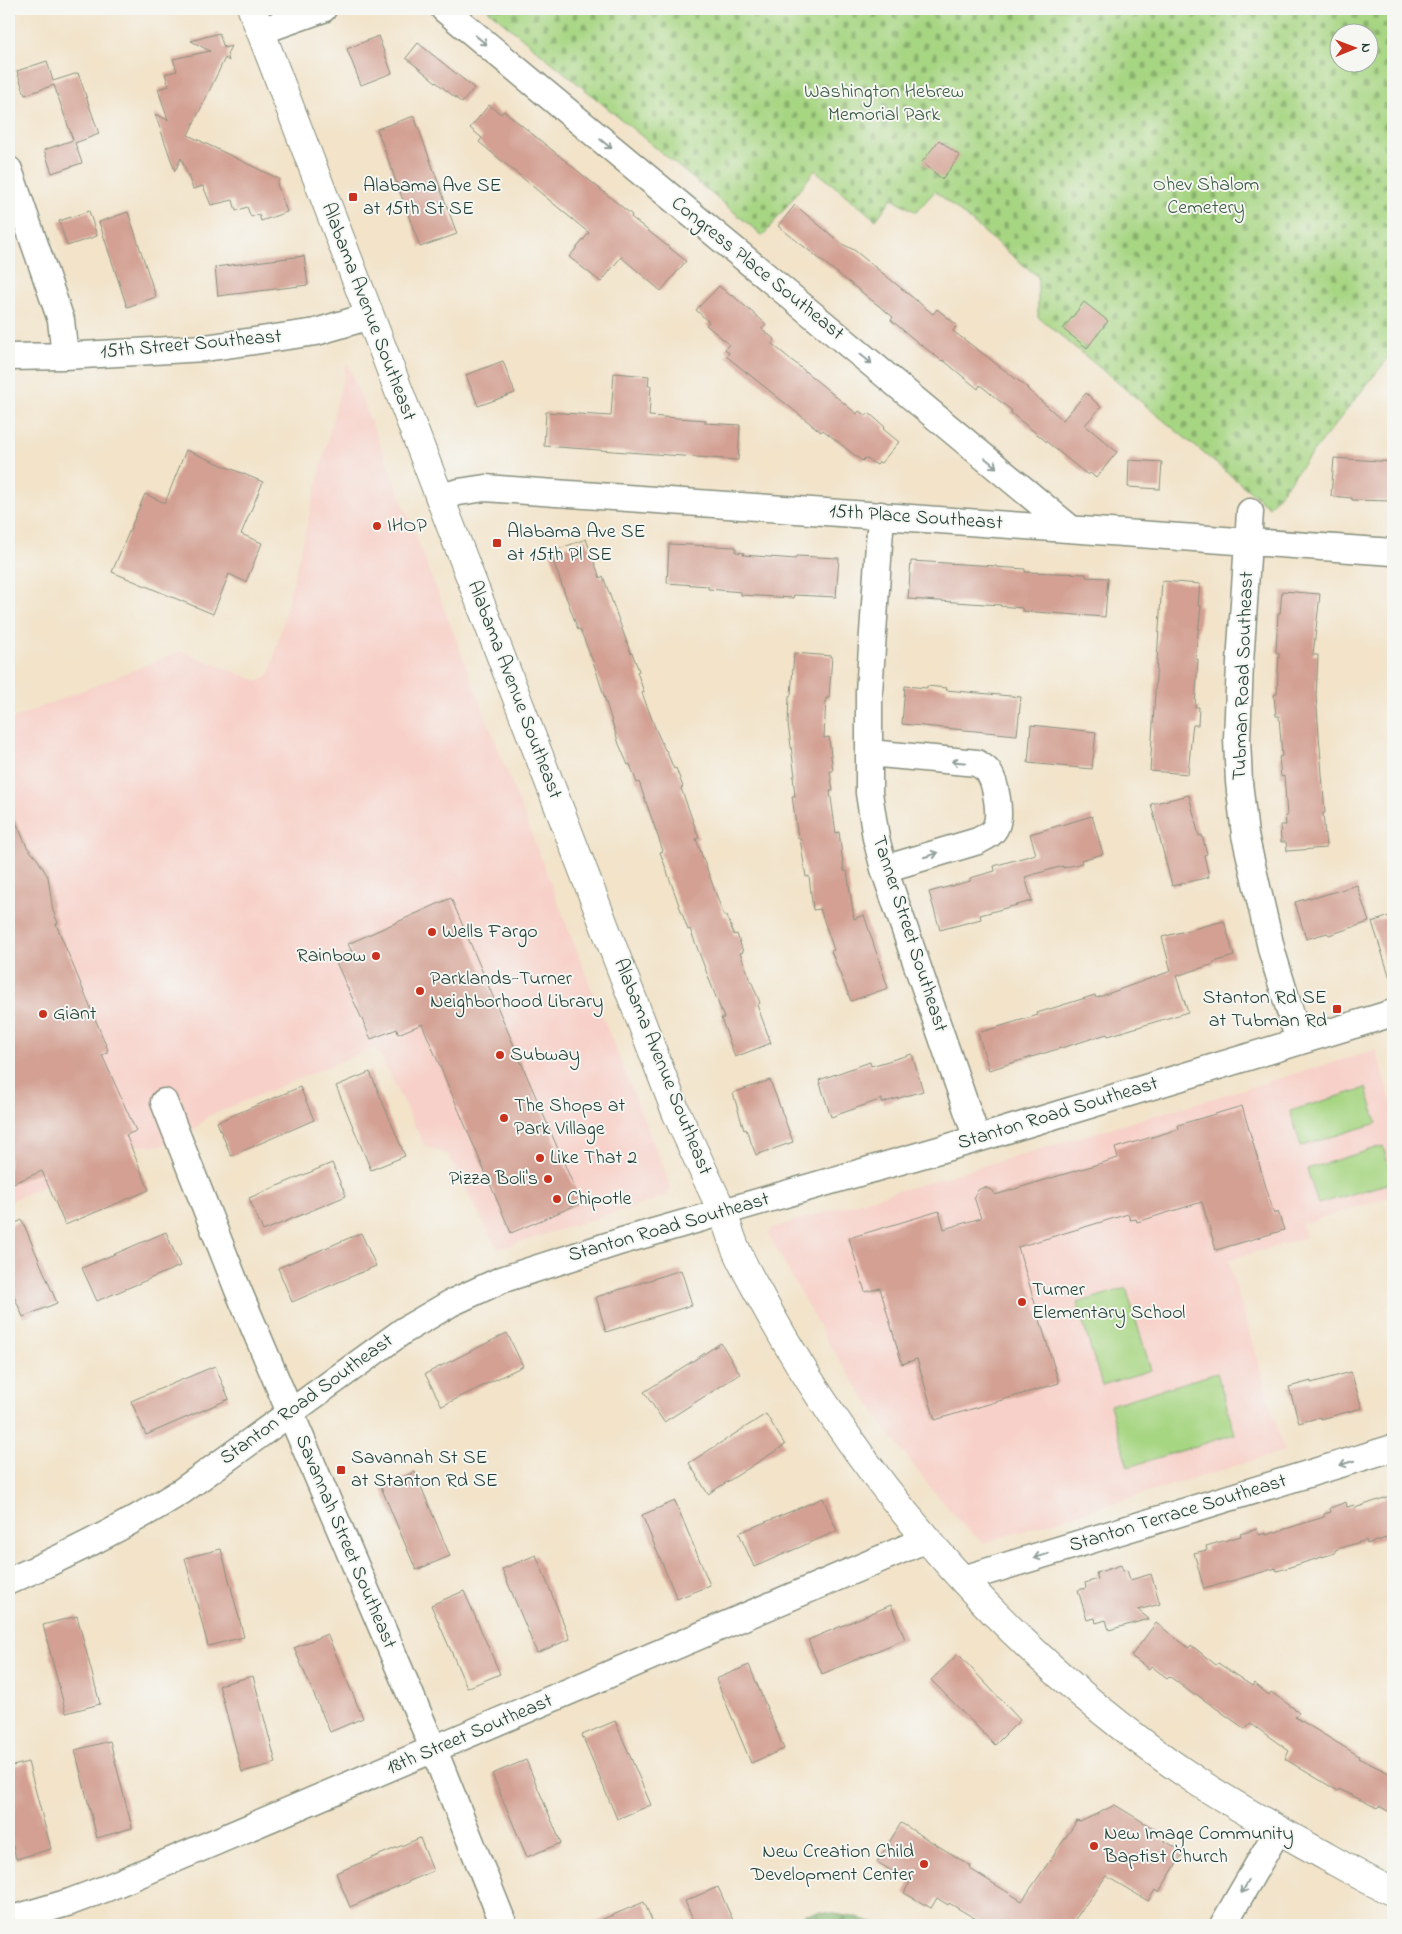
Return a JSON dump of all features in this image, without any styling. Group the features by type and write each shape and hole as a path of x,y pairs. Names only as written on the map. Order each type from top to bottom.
{"main road":[{"name":"Alabama Avenue Southeast","path":"256,20 676,1112 722,1213 735,1248 798,1362 859,1454 927,1539 964,1580 1043,1658 1110,1716 1198,1781 1278,1830 1393,1892"}],"street":[{"path":"256,20 323,9"},
{"name":"Congress Place Southeast","path":"444,9 1071,529"},
{"path":"9,170 61,320 65,356"},
{"name":"15th Street Southeast","path":"9,357 65,356 205,348 316,332 370,316"},
{"name":"15th Place Southeast","path":"439,498 459,492 485,488 1393,552"},
{"name":"Tubman Road Southeast","path":"1250,512 1240,663 1237,739 1239,782 1245,835 1272,952 1299,1041"},
{"name":"Tanner Street Southeast","path":"881,515 869,692 869,793 876,838 884,869 977,1138"},
{"path":"869,753 977,763 988,771 995,784 998,819 996,827 990,834 978,841 884,869"},
{"name":"Stanton Road Southeast","path":"9,1581 83,1548 146,1514 182,1491 403,1331 451,1303 484,1287 536,1267 977,1138 1393,1013"},
{"name":"Savannah Street Southeast","path":"164,1102 238,1290 434,1750 504,1925"},
{"name":"Stanton Terrace Southeast","path":"964,1580 1393,1448"},
{"name":"18th Street Southeast","path":"9,1920 70,1902 107,1888 927,1539"},
{"path":"1223,1925 1278,1830"}],"shaded area":[{"path":"347,362 592,990 671,1187 664,1197 498,1249 448,1155 424,1145 376,1047 208,1116 190,1133 161,1146 130,1146 9,1202 9,720 181,651 258,681 270,674"},
{"name":"Turner Elementary School","path":"1376,1050 1393,1108 1393,1196 1302,1224 1305,1238 1228,1260 1284,1451 983,1543 963,1525 929,1486 884,1427 827,1341 768,1234 772,1228"}],"green space":[{"name":"Ohev Shalom Cemetery","path":"487,9 1393,9 1393,352 1269,507 1038,317 1038,277 935,191 916,212 892,198 876,220 815,170 763,236"},
{"path":"1366,1088 1377,1123 1301,1146 1290,1111"},
{"path":"1383,1146 1393,1182 1318,1204 1307,1169"},
{"path":"1126,1288 1151,1370 1102,1385 1077,1303"},
{"path":"1217,1373 1235,1434 1128,1467 1110,1405"},
{"path":"822,1912 885,1925 797,1925 805,1914"}],"building":[{"path":"219,33 224,48 231,46 227,54 229,61 225,58 188,135 279,179 277,184 287,212 261,221 259,214 251,217 247,207 236,211 233,200 211,205 203,186 193,189 181,158 175,171 155,114 168,120 158,89 169,86 165,74 177,71 173,59 210,51 191,41"},
{"path":"378,36 392,73 361,85 347,49"},
{"path":"418,43 474,88 462,103 406,58"},
{"path":"47,61 53,81 78,73 99,134 75,143 82,163 52,173 44,150 73,140 54,85 25,95 17,71"},
{"path":"489,105 501,114 504,111 686,261 661,291 621,257 601,282 569,257 589,233 479,142 482,138 470,128"},
{"path":"414,116 457,234 420,247 377,129"},
{"path":"939,140 960,156 942,179 922,162"},
{"path":"795,205 933,314 937,309 957,325 953,331 1028,388 1063,420 1086,393 1101,407 1085,425 1117,452 1096,478 1079,468 1011,413 1012,411 980,385 978,389 943,360 916,341 891,320 893,317 778,226"},
{"path":"89,211 97,236 67,246 59,221"},
{"path":"128,212 156,297 127,307 99,222"},
{"path":"304,256 308,285 218,296 215,267"},
{"path":"719,286 766,324 762,329 775,340 772,344 857,414 859,411 866,416 869,413 885,427 883,429 899,442 881,463 879,462 877,465 865,458 862,461 823,430 821,432 726,356 729,353 725,349 729,344 706,325 709,322 696,310"},
{"path":"1084,302 1108,321 1087,348 1063,329"},
{"path":"503,361 515,393 478,406 466,375"},
{"path":"614,373 649,376 648,386 651,386 649,416 706,420 704,423 740,425 738,460 544,446 546,412 611,416"},
{"path":"186,450 263,482 241,534 262,543 246,582 229,574 213,614 112,572 145,494 165,503"},
{"path":"1334,458 1393,462 1393,501 1352,500 1352,498 1331,496"},
{"path":"1129,460 1162,462 1160,489 1128,487"},
{"path":"586,539 600,578 603,576 639,671 637,672 644,692 642,693 656,730 674,769 676,768 699,838 696,839 724,916 727,916 734,935 737,934 743,952 740,953 760,1003 757,1005 771,1043 735,1057 721,1018 724,1018 690,929 688,930 660,852 663,851 639,782 637,783 630,764 628,765 619,744 595,667 580,629 578,630 550,552"},
{"path":"669,544 736,547 736,552 744,553 743,555 795,559 796,556 839,558 836,597 794,595 793,598 741,595 741,592 708,589 708,586 667,583"},
{"path":"911,561 996,566 1025,569 1025,572 1086,574 1086,577 1108,578 1105,617 1022,611 1022,608 1001,605 908,599"},
{"path":"1162,581 1200,584 1198,606 1201,606 1195,659 1198,659 1195,707 1199,707 1198,725 1193,725 1188,774 1150,771"},
{"path":"1282,591 1320,594 1313,655 1318,655 1316,696 1326,848 1287,851 1286,842 1281,842 1280,825 1286,825 1285,816 1287,816 1284,776 1281,777 1279,757 1282,756 1279,716 1276,716 1274,695 1277,694 1279,653 1276,652 1278,613 1280,613"},
{"path":"794,653 832,656 829,698 826,698 824,738 829,737 833,771 830,771 833,791 830,791 836,833 839,832 844,871 847,871 854,919 864,915 888,988 851,1001 831,951 834,950 820,909 813,910 809,876 806,877 800,838 798,838 792,796 795,796 793,776 795,776 788,724"},
{"path":"905,686 927,688 927,686 947,688 946,690 1021,697 1017,735 902,724"},
{"path":"1031,725 1096,732 1092,769 1028,763"},
{"path":"1189,795 1199,836 1202,835 1207,854 1204,855 1209,877 1172,886 1151,804"},
{"path":"9,806 27,847 38,860 48,877 53,911 58,923 56,924 108,1050 107,1053 102,1055 136,1131 126,1135 149,1190 65,1225 42,1171 9,1185"},
{"path":"1092,816 1103,854 1081,860 1082,863 1063,868 1063,866 1025,877 1032,901 980,915 981,919 940,930 929,892 970,881 970,878 995,871 994,866 1036,854 1030,834"},
{"path":"1357,885 1369,922 1329,935 1327,933 1306,939 1295,902"},
{"path":"451,898 581,1203 511,1233 422,1024 398,1034 397,1029 371,1039 335,960 352,952 348,944"},
{"path":"1393,915 1393,977 1390,978 1372,922"},
{"path":"1224,921 1234,956 1176,976 1188,1012 1108,1036 1107,1034 989,1070 978,1033 1095,995 1096,998 1171,971 1162,937"},
{"path":"912,1054 923,1091 882,1103 882,1099 831,1117 819,1080 870,1062 871,1066"},
{"path":"370,1072 405,1156 371,1170 336,1086"},
{"path":"770,1080 793,1142 756,1155 746,1129 744,1130 733,1093"},
{"path":"300,1087 314,1120 231,1156 217,1122"},
{"path":"1242,1106 1274,1214 1278,1212 1284,1230 1216,1250 1202,1202 1137,1222 1136,1219 1130,1220 1128,1214 1018,1247 1059,1383 935,1420 917,1359 902,1364 880,1288 865,1292 849,1238 939,1211 944,1229 981,1218 974,1197 978,1190 984,1187 993,1191 995,1195 1118,1158 1115,1148 1179,1129 1178,1125"},
{"path":"332,1163 346,1196 263,1231 249,1198"},
{"path":"22,1220 57,1303 23,1317 9,1284 9,1226"},
{"path":"166,1232 180,1266 97,1301 82,1268"},
{"path":"361,1233 376,1266 292,1302 278,1268"},
{"path":"681,1270 692,1305 606,1332 596,1297"},
{"path":"507,1333 523,1366 442,1406 425,1374"},
{"path":"721,1343 740,1374 664,1422 644,1392"},
{"path":"215,1366 229,1399 146,1435 131,1401"},
{"path":"1351,1372 1362,1408 1299,1423 1289,1387"},
{"path":"766,1414 785,1445 708,1494 689,1463"},
{"path":"415,1472 450,1556 416,1570 381,1487"},
{"path":"1393,1495 1393,1536 1367,1544 1366,1540 1335,1550 1335,1553 1277,1571 1276,1568 1204,1589 1194,1553 1207,1550 1206,1546 1241,1536 1240,1534 1257,1529 1259,1535 1266,1533 1266,1535 1324,1517 1324,1514 1331,1512 1330,1508 1346,1502 1347,1507 1354,1505 1355,1508"},
{"path":"823,1498 837,1531 754,1567 739,1533"},
{"path":"675,1501 710,1585 677,1599 642,1515"},
{"path":"221,1549 244,1637 208,1646 185,1558"},
{"path":"536,1555 570,1639 537,1653 502,1569"},
{"path":"1121,1565 1123,1571 1127,1570 1130,1580 1151,1574 1160,1604 1138,1610 1149,1619 1109,1630 1106,1620 1096,1623 1095,1618 1087,1620 1078,1590 1086,1588 1085,1583 1098,1579 1096,1573"},
{"path":"464,1591 500,1674 467,1688 431,1605"},
{"path":"891,1605 905,1639 822,1674 808,1640"},
{"path":"77,1616 100,1704 66,1713 43,1625"},
{"path":"1156,1623 1189,1648 1191,1645 1216,1665 1218,1663 1252,1686 1254,1683 1269,1695 1271,1692 1299,1712 1295,1717 1359,1756 1358,1758 1393,1775 1393,1814 1339,1789 1338,1791 1303,1770 1285,1759 1289,1751 1250,1723 1245,1729 1169,1676 1167,1678 1151,1666 1149,1669 1131,1656"},
{"path":"327,1634 363,1718 330,1732 294,1648"},
{"path":"958,1654 1020,1720 995,1745 931,1680"},
{"path":"749,1665 784,1749 751,1763 716,1679"},
{"path":"253,1676 276,1763 242,1772 219,1685"},
{"path":"615,1721 651,1805 617,1819 582,1735"},
{"path":"110,1741 132,1828 97,1838 75,1750"},
{"path":"526,1760 561,1843 527,1857 492,1774"},
{"path":"28,1762 51,1849 16,1859 9,1830 9,1767"},
{"path":"1115,1805 1166,1836 1163,1840 1184,1852 1159,1892 1155,1890 1148,1901 1106,1876 1071,1925 986,1925 937,1898 931,1908 904,1893 910,1882 877,1862 901,1823 971,1866 970,1869 1022,1901 1077,1821 1080,1822"},
{"path":"420,1838 433,1871 350,1907 336,1873"},
{"path":"718,1887 735,1925 695,1925 685,1901"},
{"path":"644,1902 654,1925 589,1925"}],"place":[{"name":"Alabama Ave SE at 15th St SE","path":"353,197"},
{"name":"IHOP","path":"377,526"},
{"name":"Alabama Ave SE at 15th Pl SE","path":"497,543"},
{"name":"Wells Fargo","path":"432,932"},
{"name":"Rainbow","path":"376,956"},
{"name":"Parklands-Turner Neighborhood Library","path":"420,991"},
{"name":"Stanton Rd SE at Tubman Rd","path":"1337,1009"},
{"name":"Giant","path":"43,1014"},
{"name":"Subway","path":"500,1055"},
{"name":"The Shops at Park Village","path":"504,1118"},
{"name":"Like That 2","path":"540,1158"},
{"name":"Pizza Boli's","path":"548,1179"},
{"name":"Chipotle","path":"557,1199"},
{"name":"Turner Elementary School","path":"1022,1302"},
{"name":"Savannah St SE at Stanton Rd SE","path":"341,1470"},
{"name":"New Image Community Baptist Church","path":"1094,1846"},
{"name":"New Creation Child Development Center","path":"924,1864"}],"park label":[{"name":"Washington Hebrew Memorial Park","path":"884,104"}]}
